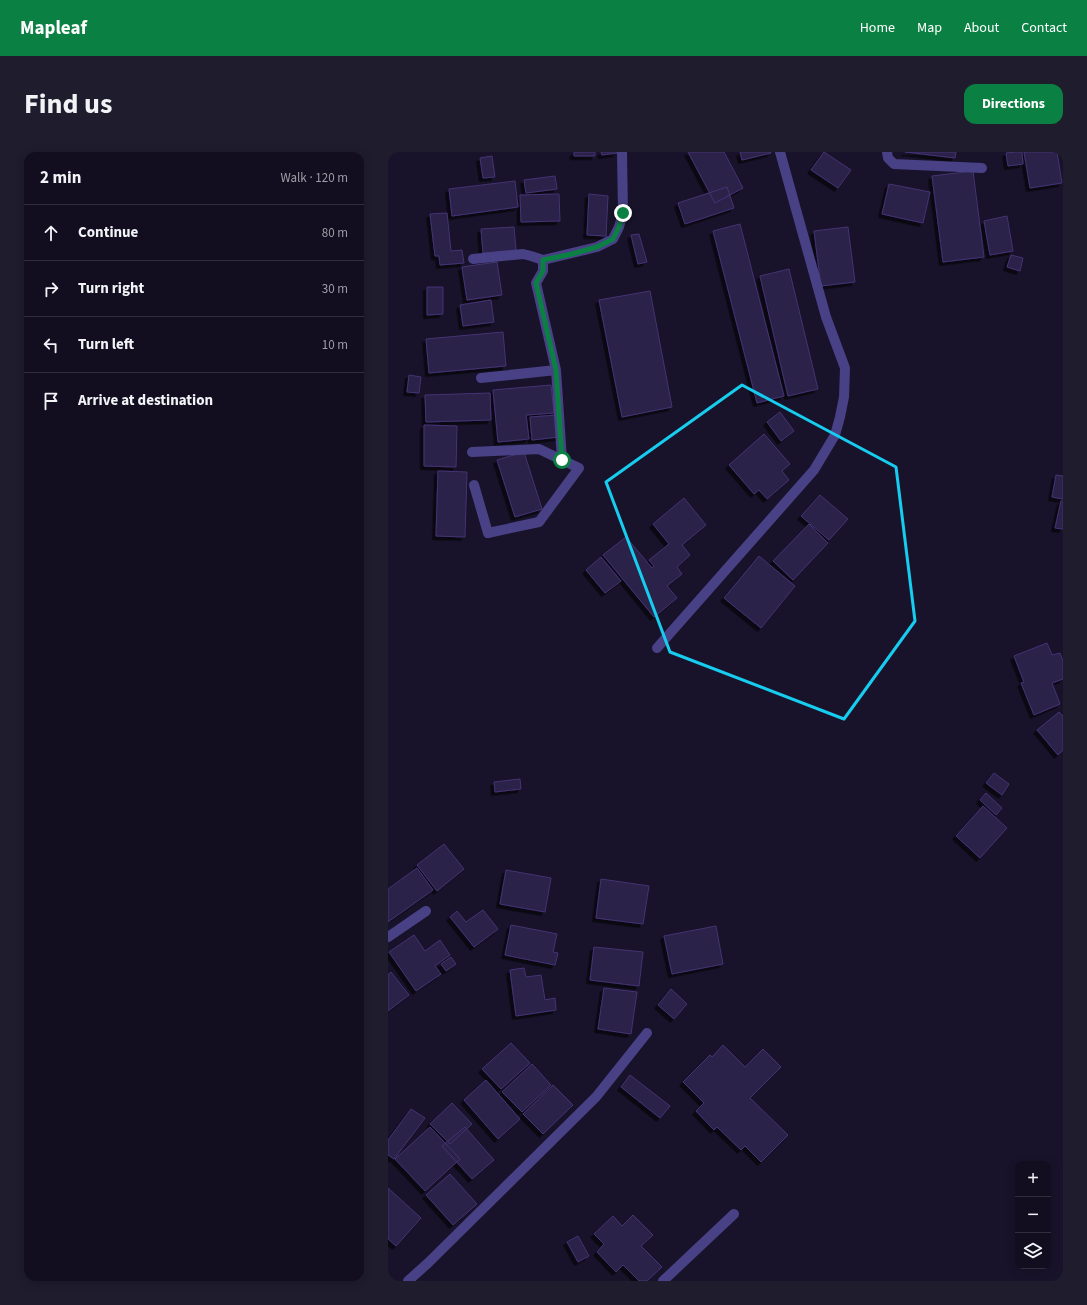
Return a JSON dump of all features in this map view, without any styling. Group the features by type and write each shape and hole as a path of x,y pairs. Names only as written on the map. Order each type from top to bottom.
{"street":[{"path":"473,259 523,254 543,260 597,247 613,239 619,227 623,213 622,152"},
{"path":"657,648 814,470 835,436 840,417 844,397 845,368 826,317 780,152"},
{"path":"887,152 888,158 894,164 982,168"},
{"path":"543,260 543,271 536,283 556,370 562,460"},
{"path":"481,378 556,370"},
{"path":"472,452 539,449 579,468 539,522 488,533 474,485"},
{"path":"388,936 426,911"},
{"path":"408,1281 596,1097 647,1034"},
{"path":"663,1281 734,1214"}],"highlighted area":[{"path":"742,385 896,467 915,621 844,719 670,652 606,482"}],"building":[{"path":"574,152 595,152 595,156 574,156"},
{"path":"601,152 616,152 617,153 602,155"},
{"path":"688,152 724,152 743,188 715,203"},
{"path":"740,152 771,152 771,153 742,160"},
{"path":"824,152 851,170 838,188 811,170"},
{"path":"905,152 956,152 955,158"},
{"path":"1022,152 1023,164 1008,166 1006,153"},
{"path":"1024,152 1057,152 1062,183 1030,188"},
{"path":"492,156 495,177 483,178 480,158"},
{"path":"973,171 984,257 943,262 932,176"},
{"path":"555,176 557,189 526,193 524,180"},
{"path":"515,181 518,207 452,216 449,189"},
{"path":"889,184 930,192 923,223 882,214"},
{"path":"727,187 734,208 685,224 678,203"},
{"path":"559,194 560,221 521,222 520,195"},
{"path":"589,194 608,196 606,236 587,235"},
{"path":"447,213 451,251 462,250 464,263 440,265 439,256 435,256 430,214"},
{"path":"1007,216 1013,251 990,255 984,221"},
{"path":"740,224 784,396 757,403 713,231"},
{"path":"514,227 516,250 483,253 481,229"},
{"path":"848,227 855,282 821,286 814,231"},
{"path":"639,234 647,262 638,264 631,235"},
{"path":"1011,255 1023,258 1020,271 1007,267"},
{"path":"497,262 502,295 467,300 462,267"},
{"path":"789,269 818,389 788,396 760,276"},
{"path":"427,287 443,287 443,314 427,315"},
{"path":"650,291 672,407 622,417 599,300"},
{"path":"491,300 494,322 463,326 460,305"},
{"path":"503,332 506,366 429,373 426,339"},
{"path":"409,375 421,377 419,393 407,392"},
{"path":"551,385 554,413 526,415 529,439 498,442 493,390"},
{"path":"490,393 491,420 426,422 425,395"},
{"path":"780,412 794,431 781,441 767,422"},
{"path":"557,415 559,437 532,440 530,417"},
{"path":"424,425 457,426 456,467 424,466"},
{"path":"764,434 790,464 782,471 789,480 767,499 759,490 754,494 729,465"},
{"path":"524,452 542,509 515,517 497,460"},
{"path":"438,471 467,472 465,537 436,536"},
{"path":"1056,475 1063,476 1063,499 1052,497"},
{"path":"820,495 848,519 829,540 801,516"},
{"path":"684,498 706,525 682,545 690,555 677,567 682,574 667,586 677,598 654,617 603,555 626,537 652,568 654,566 649,560 669,544 653,524"},
{"path":"1061,501 1063,501 1063,529 1055,528"},
{"path":"809,524 828,543 793,580 773,561"},
{"path":"759,556 795,586 761,628 724,598"},
{"path":"601,557 621,581 605,593 586,570"},
{"path":"1047,643 1052,655 1060,653 1063,661 1063,679 1052,683 1060,704 1034,715 1021,683 1024,682 1014,656"},
{"path":"1059,712 1063,716 1063,750 1058,755 1037,730"},
{"path":"994,773 1009,784 1002,795 986,783"},
{"path":"520,779 521,789 495,792 494,782"},
{"path":"986,793 1002,808 996,815 980,800"},
{"path":"983,806 1007,828 980,858 956,836"},
{"path":"444,844 464,869 437,891 417,865"},
{"path":"417,868 433,890 388,922 388,889"},
{"path":"506,870 551,878 545,912 500,904"},
{"path":"601,879 649,886 643,924 596,918"},
{"path":"483,910 498,929 474,947 450,917 457,911 466,922"},
{"path":"511,925 557,934 553,952 558,953 555,965 505,955"},
{"path":"716,926 723,964 672,974 664,936"},
{"path":"414,935 425,951 440,940 450,955 435,966 441,974 416,991 389,952"},
{"path":"594,947 643,952 639,986 590,980"},
{"path":"451,957 456,964 446,971 441,964"},
{"path":"524,968 526,977 541,975 545,1000 555,998 556,1010 516,1016 510,970"},
{"path":"391,972 409,995 388,1011 388,975"},
{"path":"604,988 637,992 631,1034 598,1029"},
{"path":"671,989 687,1004 674,1019 658,1005"},
{"path":"511,1043 530,1063 501,1089 482,1069"},
{"path":"723,1045 745,1067 763,1049 781,1067 750,1098 788,1135 761,1162 745,1146 741,1150 717,1127 714,1130 696,1111 704,1103 683,1082 710,1055 712,1057"},
{"path":"532,1064 551,1085 522,1112 502,1092"},
{"path":"630,1075 670,1106 660,1118 621,1087"},
{"path":"486,1080 520,1119 498,1139 464,1100"},
{"path":"553,1085 573,1105 543,1134 523,1114"},
{"path":"452,1103 472,1124 450,1144 430,1124"},
{"path":"411,1109 425,1118 394,1159 388,1155 388,1140"},
{"path":"430,1127 460,1159 425,1191 395,1159"},
{"path":"465,1127 494,1160 472,1179 442,1146"},
{"path":"450,1174 477,1204 453,1225 426,1195"},
{"path":"388,1188 421,1218 396,1246 388,1239"},
{"path":"633,1215 653,1235 641,1246 662,1267 647,1281 639,1281 623,1265 616,1272 597,1252 604,1244 594,1234 613,1216 622,1226"},
{"path":"578,1236 589,1256 578,1262 567,1242"}],"route":[{"path":"562,460 556,370 536,283 543,271 543,260 597,247 613,239 619,227 623,213"}]}
